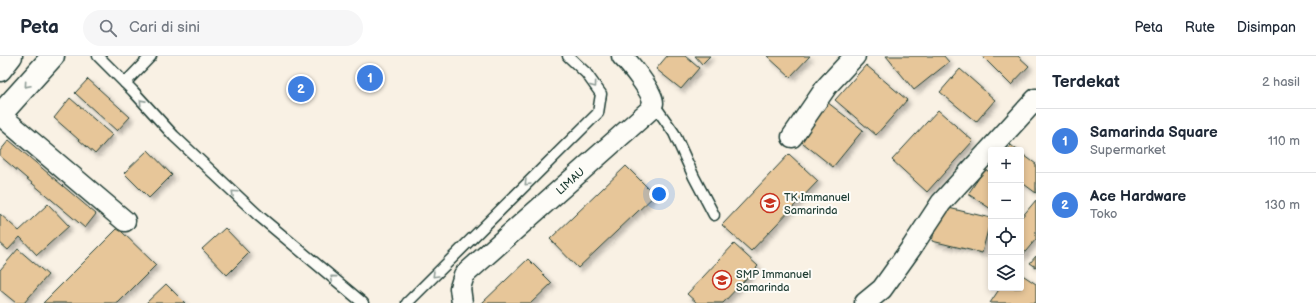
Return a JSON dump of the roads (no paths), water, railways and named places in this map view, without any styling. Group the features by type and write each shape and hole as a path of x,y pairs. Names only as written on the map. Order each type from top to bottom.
{"main road":[{"path":"0,70 11,56"},
{"path":"0,115 52,56"}],"street":[{"path":"792,136 827,86 854,56"},
{"path":"633,60 653,103"},
{"path":"865,303 882,289 940,204 1036,99"},
{"name":"LIMAU","path":"462,303 460,288 464,275 650,109 653,103"},
{"path":"0,115 125,221"}],"lane":[{"path":"125,83 151,56"},
{"path":"407,303 598,113 601,94 586,74 568,56"},
{"path":"100,57 174,136 259,216 363,303"},
{"path":"653,103 674,133 694,177 714,215"}],"place":[{"name":"Samarinda Square","path":"370,78"},
{"name":"Ace Hardware","path":"301,89"},
{"name":"TK Immanuel Samarinda","path":"770,203"},
{"name":"SMP Immanuel Samarinda","path":"722,280"}]}
